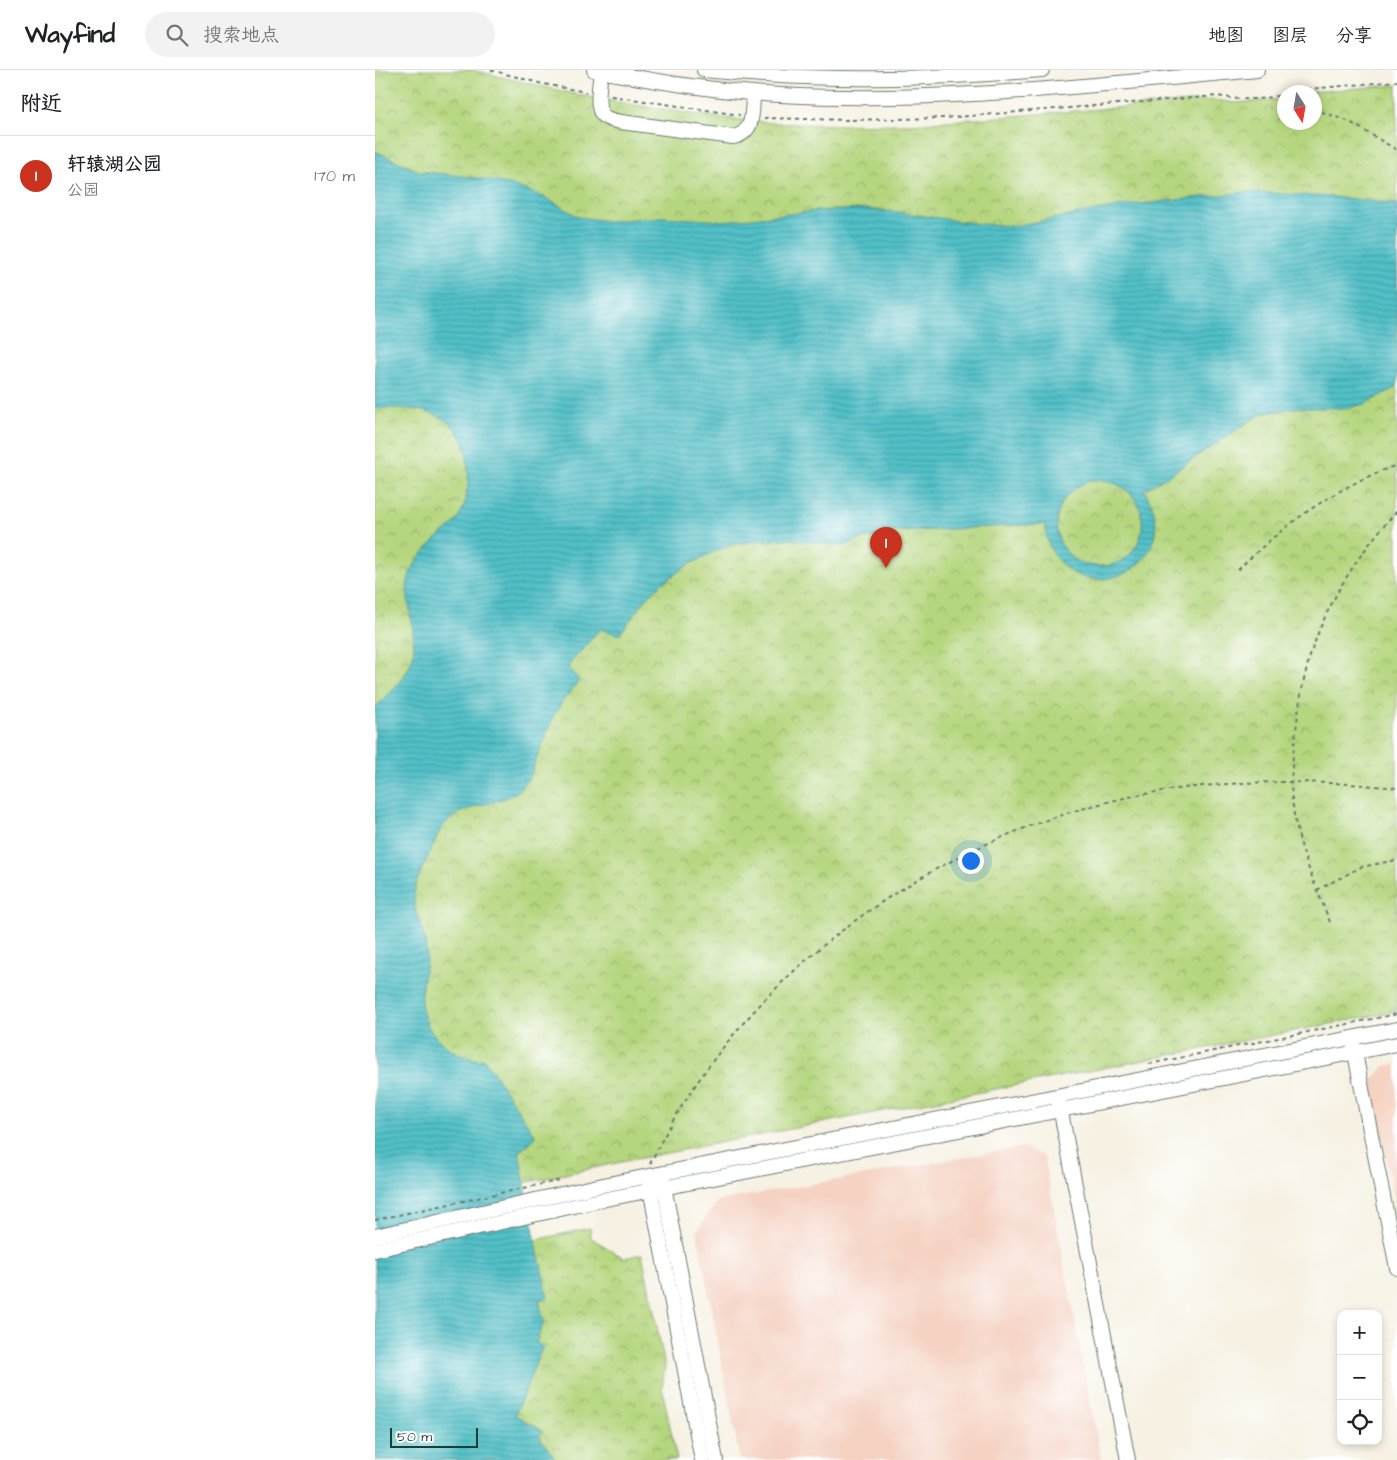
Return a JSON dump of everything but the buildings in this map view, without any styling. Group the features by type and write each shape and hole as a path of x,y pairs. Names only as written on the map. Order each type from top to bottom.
{"street":[{"path":"704,70 783,77 881,79 928,78 1042,70"},
{"path":"753,93 751,117 747,130 741,136 733,137 621,122 604,117 600,110 597,71 694,87 821,97 929,96 1257,70"},
{"path":"375,1250 560,1202 654,1181 1353,1045 1397,1029"},
{"path":"1353,1045 1397,1044"},
{"path":"1353,1045 1397,1268"},
{"path":"1059,1103 1128,1460"},
{"path":"654,1181 702,1460"},
{"path":"654,1181 716,1460"},
{"path":"375,1236 560,1202"}],"path":[{"path":"1322,88 1397,81"},
{"path":"1322,112 1350,122 1397,150"},
{"path":"1238,570 1262,546 1306,513 1352,484 1397,466"},
{"path":"1330,922 1297,832 1293,806 1291,782 1293,750 1301,694 1315,641 1331,607 1352,570 1397,511"},
{"path":"654,1181 661,1142 691,1093 717,1056 758,1008 783,982 831,940 866,913 904,888 959,857 992,841 1059,816 1129,797 1201,786 1291,782 1345,783 1397,788"},
{"path":"1317,890 1361,867 1397,860"},
{"path":"375,1220 533,1185"}],"shaded area":[{"path":"1397,1064 1397,1209 1370,1082 1385,1066"},
{"path":"1023,1147 1044,1157 1101,1460 740,1460 697,1231 717,1201"}],"green space":[{"path":"375,70 472,70 579,95 641,106 772,123 833,125 909,124 1215,100 1235,103 1277,100 1277,130 1322,130 1322,91 1397,85 1397,1011 621,1162 375,1215"},
{"path":"590,1228 591,1238 624,1258 642,1254 665,1366 662,1388 677,1460 375,1460 375,1275"}],"water":[{"path":"375,151 419,171 477,178 512,185 544,197 579,217 609,221 661,217 723,221 817,211 865,209 979,224 1014,226 1123,206 1247,192 1336,197 1397,204 1397,387 1367,403 1350,408 1292,408 1262,414 1144,490 1151,503 1155,518 1154,538 1146,555 1134,568 1118,576 1100,579 1083,577 1066,568 1053,553 1048,543 1045,524 894,532 858,540 844,546 787,539 754,541 731,545 685,567 664,582 649,595 619,635 600,629 568,666 579,680 553,717 530,776 523,786 509,796 457,814 448,820 441,829 421,871 414,893 415,908 424,938 426,954 421,1004 427,1023 438,1039 453,1051 465,1057 485,1060 536,1137 519,1152 548,1297 539,1300 544,1322 536,1343 543,1346 515,1415 543,1431 539,1436 556,1460 375,1460 375,707 397,685 410,666 414,649 407,592 410,574 423,553 451,527 462,512 468,488 468,475 464,443 457,431 448,422 438,416 413,409 375,409","holes":["1094,480 1115,484 1131,494 1139,507 1142,523 1139,539 1131,553 1118,563 1099,566 1082,563 1069,554 1060,542 1057,528 1058,513 1065,499 1077,487"]}],"place":[{"name":"轩辕湖公园","path":"886,568"}]}
